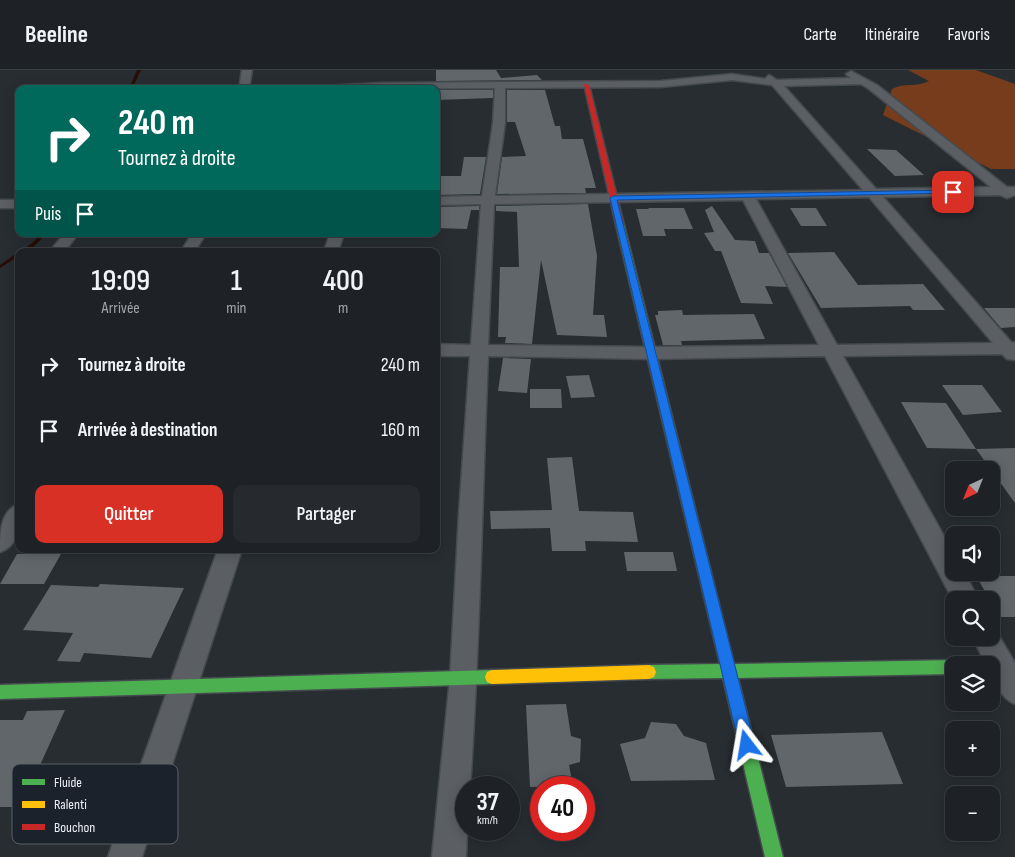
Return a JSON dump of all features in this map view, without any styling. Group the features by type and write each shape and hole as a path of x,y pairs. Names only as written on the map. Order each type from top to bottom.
{"street":[{"path":"245,85 248,70"},
{"path":"748,70 775,83 806,73"},
{"path":"759,70 783,90 1013,351"},
{"path":"845,70 862,80 1010,191 1015,201"},
{"path":"650,75 661,84"},
{"path":"440,86 569,81 586,85 661,84 732,77 775,83 862,80"},
{"path":"449,857 464,678 470,514 488,200 499,123 500,85"},
{"path":"586,85 774,857"},
{"path":"440,201 1010,191"},
{"path":"747,195 961,591"},
{"path":"0,204 15,204"},
{"path":"59,248 68,237"},
{"path":"190,248 197,237"},
{"path":"440,350 651,352 831,350 1013,351"},
{"path":"0,542 15,519"},
{"path":"157,764 229,553"},
{"path":"991,646 1015,690"},
{"path":"0,692 728,670 945,667"},
{"path":"125,857 129,844"}],"shaded area":[{"path":"908,70 976,70 1015,84 1015,169 991,169 883,115 892,89 929,81"}],"building":[{"path":"436,70 496,70 501,78 537,75 542,80 436,81"},
{"path":"440,90 493,90 493,98 440,100"},
{"path":"507,90 545,90 555,126 560,126 562,139 583,139 596,188 585,188 586,193 497,194 502,157 526,156 515,122 507,122"},
{"path":"867,149 896,150 924,175 895,176"},
{"path":"464,157 486,157 480,194 440,195 440,176 461,176"},
{"path":"588,204 597,256 593,315 604,315 607,337 557,335 541,260 532,344 505,343 506,337 498,337 500,267 519,267 517,212 496,211 496,206"},
{"path":"479,206 479,210 471,210 467,229 440,228 440,207"},
{"path":"712,206 735,240 755,241 759,253 769,253 787,287 765,286 773,304 741,303 721,251 715,251 704,233 714,232 705,210"},
{"path":"684,208 693,229 664,229 666,236 643,236 636,209"},
{"path":"790,208 816,208 827,226 801,226"},
{"path":"834,252 858,285 923,284 945,310 913,310 910,306 821,308 788,253"},
{"path":"984,308 1015,308 1015,327 1001,328"},
{"path":"682,310 683,315 754,314 765,339 681,341 682,345 663,345 655,315 658,315 658,311"},
{"path":"503,358 531,359 527,393 498,391"},
{"path":"589,375 595,397 571,398 566,376"},
{"path":"942,385 982,385 1002,412 963,415"},
{"path":"530,389 561,389 562,408 530,408"},
{"path":"901,402 946,403 976,449 927,448"},
{"path":"1015,448 1015,503 1000,482 1000,461 985,461 976,449"},
{"path":"572,457 579,511 633,512 638,542 585,541 586,551 552,551 550,528 491,529 490,511 552,510 547,458"},
{"path":"624,552 673,552 677,571 627,571"},
{"path":"17,554 61,554 44,584 0,584"},
{"path":"1000,576 1015,576 1015,617 1000,617 1000,591 985,591 979,581 1000,581"},
{"path":"100,584 184,588 151,658 84,653 80,662 57,661 73,633 23,630 51,585 98,587"},
{"path":"566,704 571,736 581,739 580,762 569,765 571,776 530,776 530,787 526,705"},
{"path":"65,710 41,764 12,764 12,807 0,807 0,720 23,720 27,711"},
{"path":"651,722 676,724 684,736 706,743 715,780 631,781 620,744 645,738"},
{"path":"882,732 903,784 786,787 771,735"}],"waterway":[{"path":"132,85 139,70"},
{"path":"28,248 40,237"},
{"path":"0,267 15,257"}],"traffic: fast":[{"path":"620,225 774,857"},
{"path":"649,672 945,667"},
{"path":"0,692 492,677"}],"traffic: slow":[{"path":"492,677 649,672"}],"traffic: jam":[{"path":"586,85 620,225"}],"route":[{"path":"747,745 613,198 953,192"}]}
